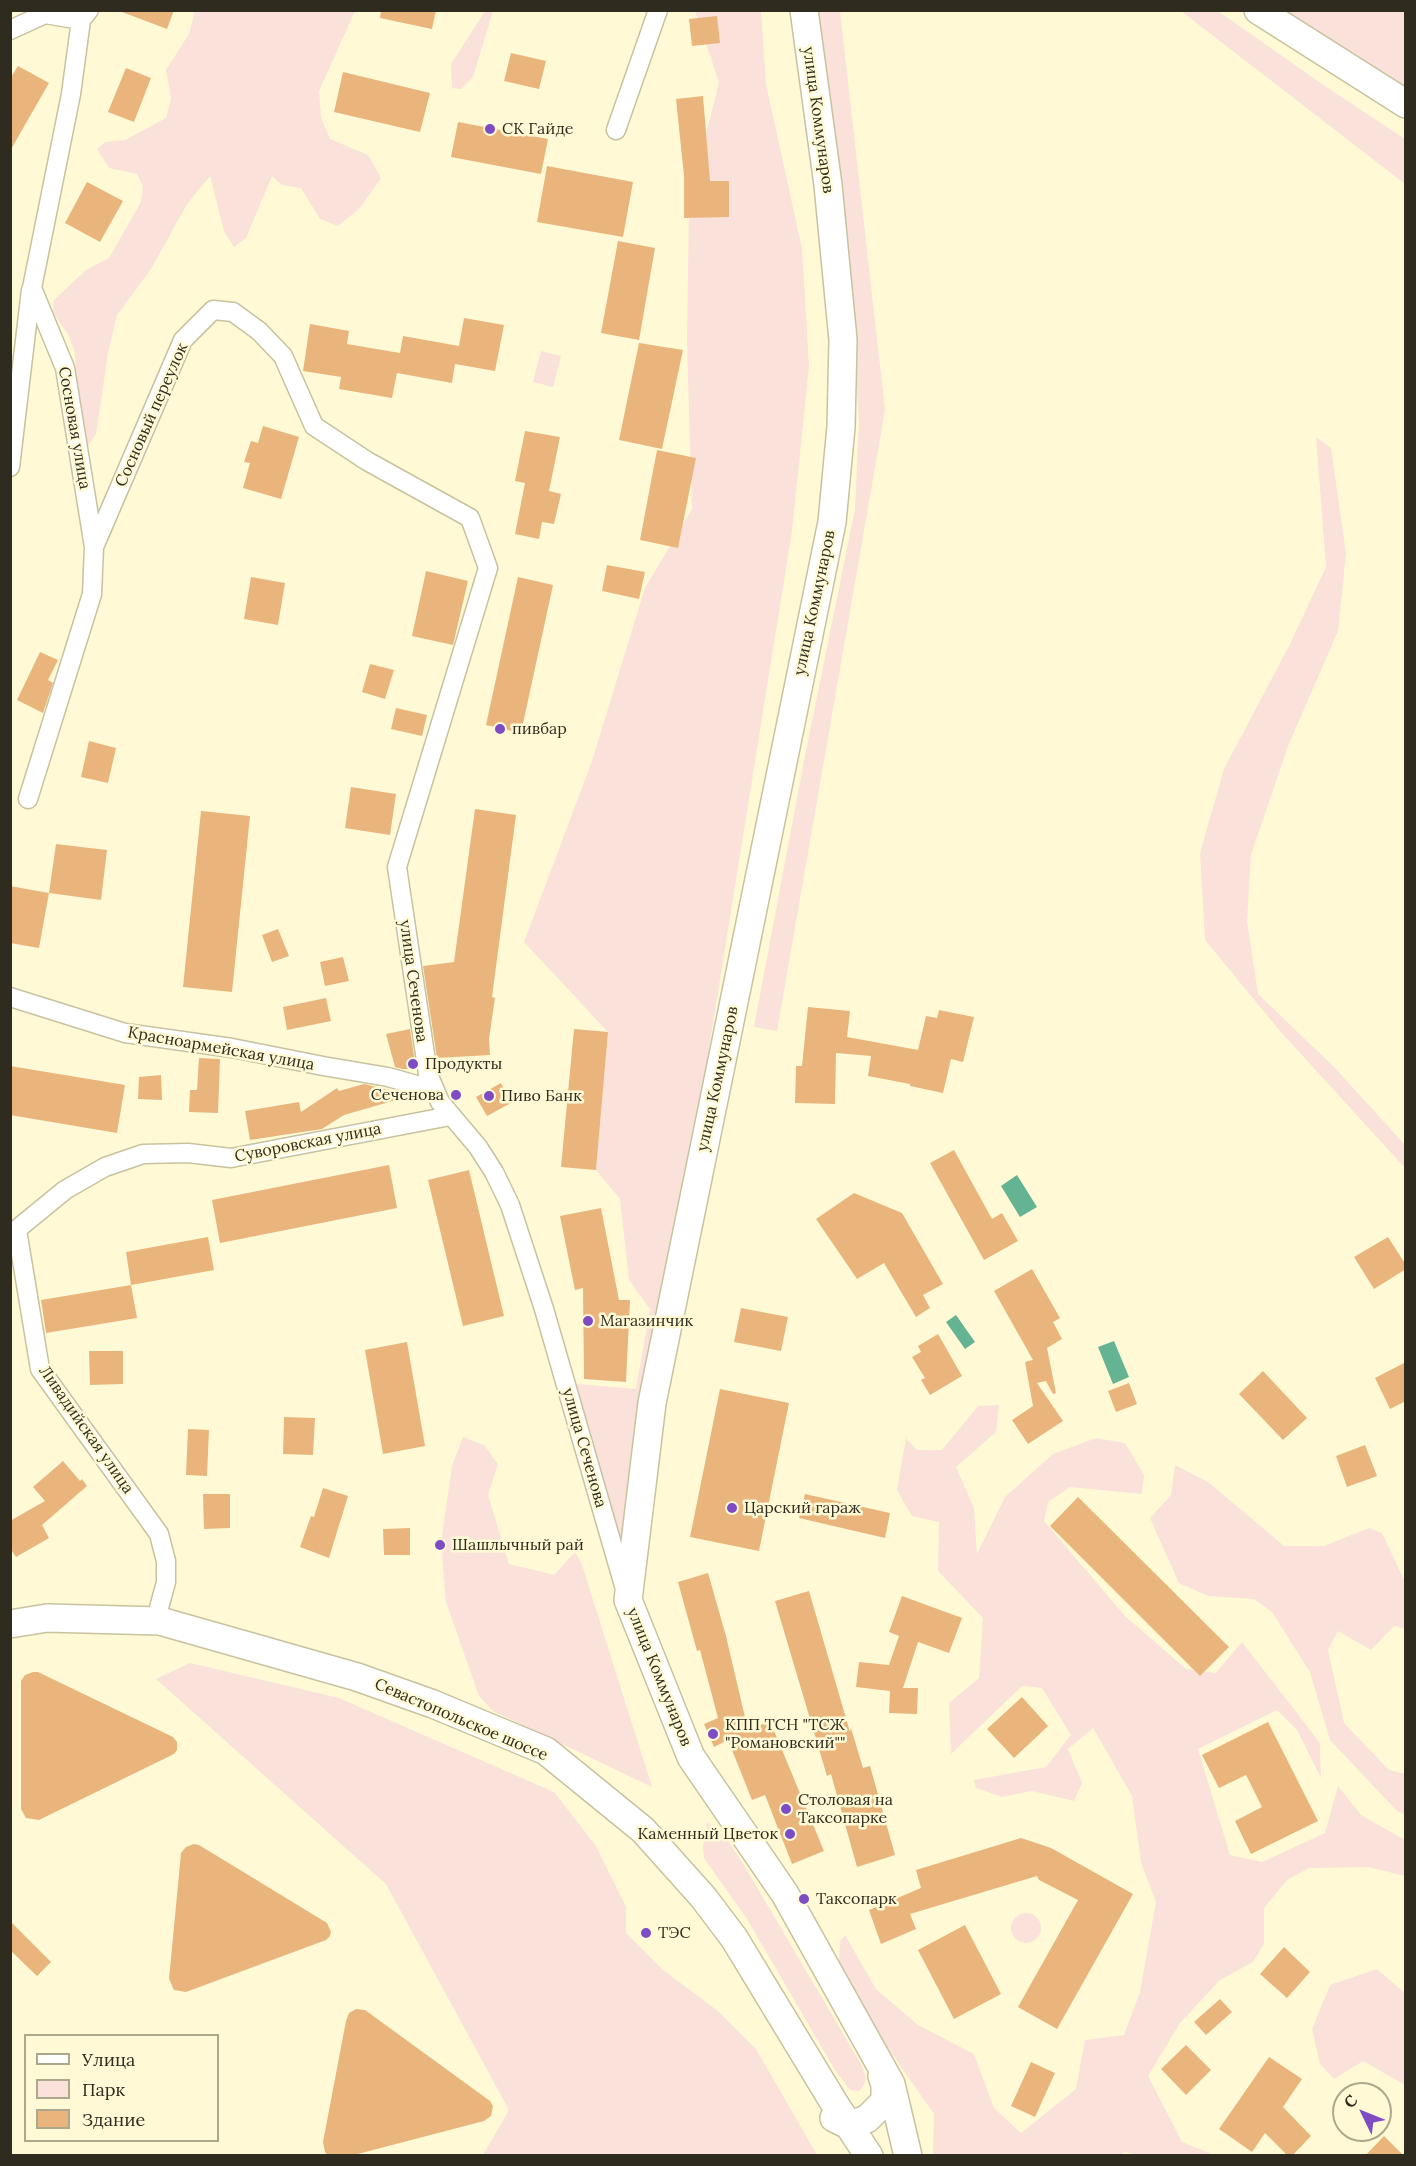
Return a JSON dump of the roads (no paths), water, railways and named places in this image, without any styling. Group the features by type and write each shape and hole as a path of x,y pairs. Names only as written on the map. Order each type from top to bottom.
{"main road":[{"name":"улица Коммунаров","path":"804,10 828,186 843,340 841,427 832,522 652,1403 628,1600 691,1757 785,1894 891,2084 908,2156"},
{"path":"1258,10 1406,104"},
{"name":"Севастопольское шоссе","path":"10,1624 48,1618 161,1629 357,1677 433,1704 546,1751 643,1830 703,1897 734,1938 837,2114 868,2156"},
{"name":"Севастопольское шоссе","path":"10,1638 56,1631 161,1629"},
{"path":"852,2156 837,2114 862,2110 876,2097 878,2060"},
{"name":"улица Коммунаров","path":"891,2084 901,2156"}],"street":[{"path":"616,130 658,10"},
{"path":"10,30 45,14 85,15 32,288 10,466"},
{"name":"Сосновая улица","path":"28,799 92,594 94,547 65,368 32,288"},
{"name":"Сосновый переулок","path":"94,547 183,340 213,310 233,312 259,331 283,356 314,426 367,461 470,518"},
{"name":"улица Сеченова","path":"470,518 488,568 397,867 424,1054 434,1090 450,1116 478,1146 510,1204 544,1309 628,1600"},
{"name":"Красноармейская улица","path":"10,998 125,1033 232,1048 388,1077 434,1090"},
{"name":"Суворовская улица","path":"14,1232 65,1190 105,1167 143,1154 188,1153 231,1158 450,1116"},
{"name":"Ливадийская улица","path":"14,1232 40,1369 159,1534 166,1561 166,1582 159,1608 161,1629"}],"place":[{"name":"СК Гайде","path":"490,129"},
{"name":"пивбар","path":"500,729"},
{"name":"Продукты","path":"413,1064"},
{"name":"Сеченова","path":"456,1095"},
{"name":"Пиво Банк","path":"489,1096"},
{"name":"Магазинчик","path":"588,1321"},
{"name":"Царский гараж","path":"732,1508"},
{"name":"Шашлычный рай","path":"440,1545"},
{"name":"КПП ТСН \"ТСЖ \"Романовский\"\"","path":"713,1734"},
{"name":"Столовая на Таксопарке","path":"786,1809"},
{"name":"Каменный Цветок","path":"790,1834"},
{"name":"Таксопарк","path":"804,1899"},
{"name":"ТЭС","path":"646,1933"}]}
